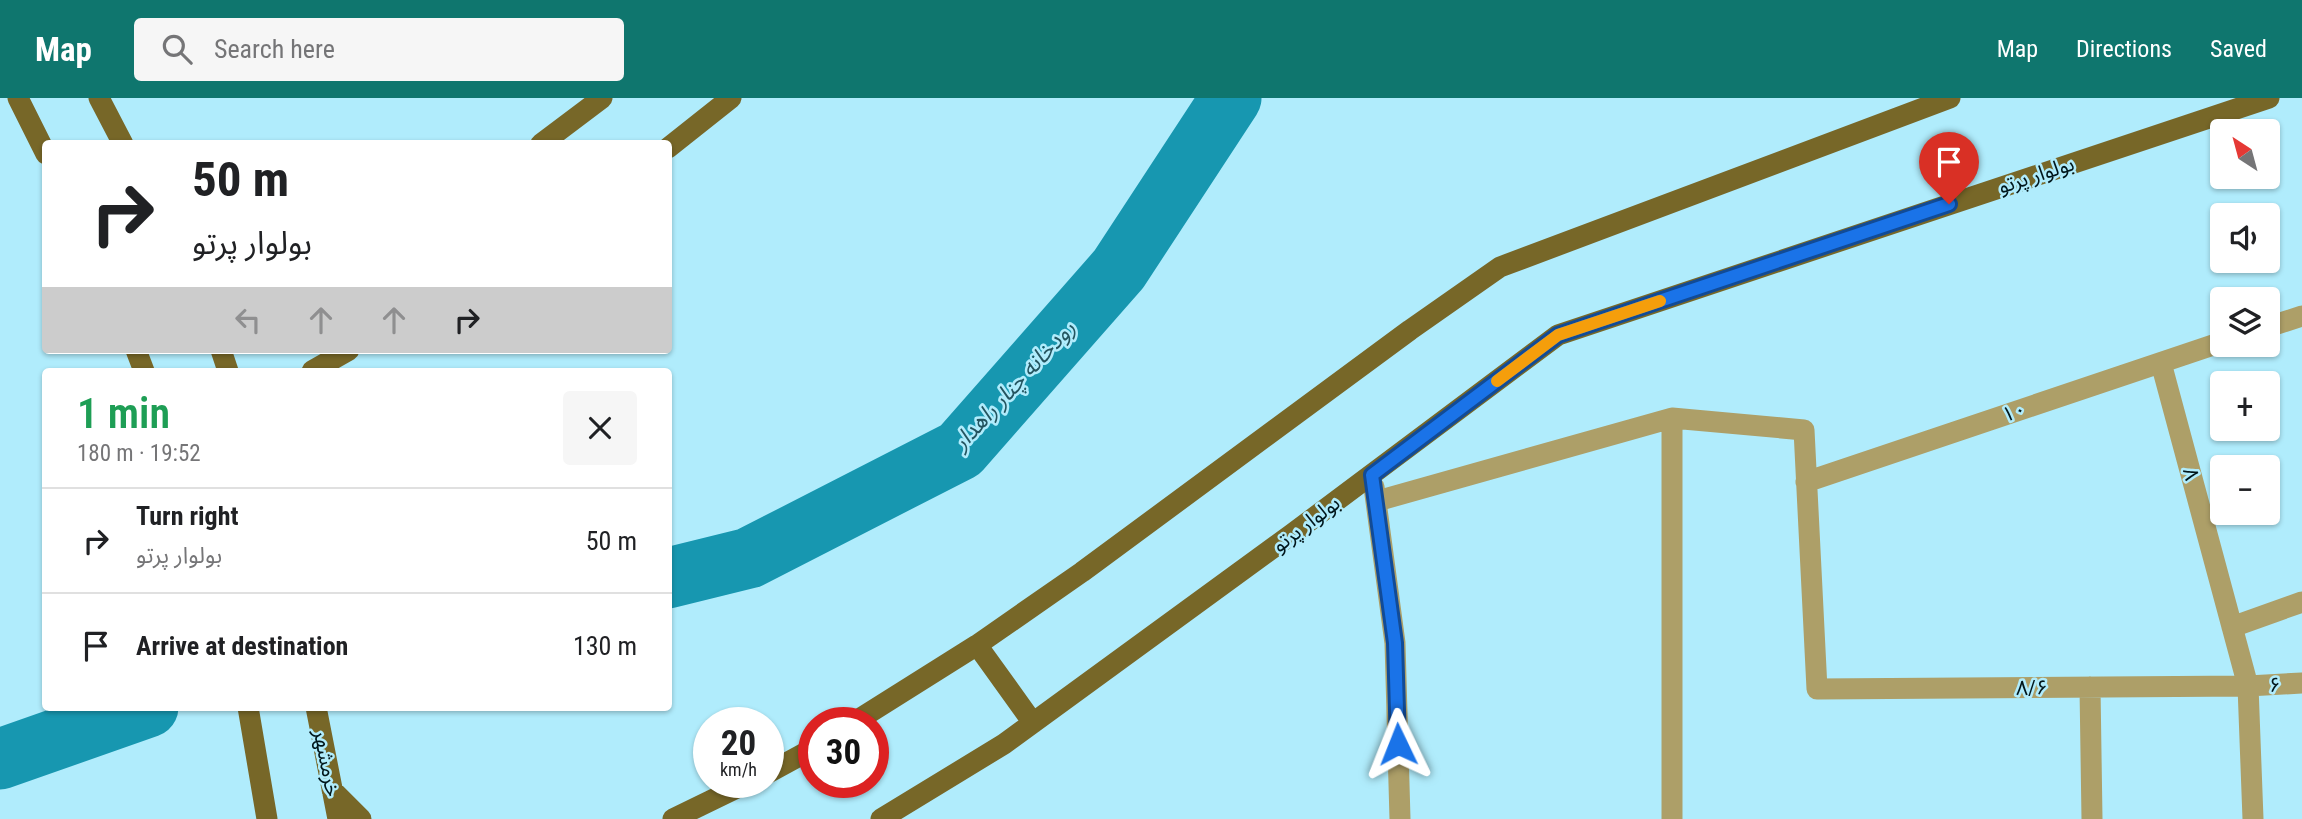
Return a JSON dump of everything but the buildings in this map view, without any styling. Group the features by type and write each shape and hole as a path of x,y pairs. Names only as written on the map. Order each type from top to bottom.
{"main road":[{"path":"18,98 42,146"},
{"path":"99,98 121,140"},
{"path":"546,140 602,98"},
{"path":"672,145 731,98"},
{"path":"878,707 977,645 1082,572 1409,330 1500,267 1950,98"},
{"name":"بولوار پرتو","path":"881,819 1004,744 1372,475 1558,335 2269,98"},
{"path":"317,368 342,354"},
{"path":"977,645 1033,723"},
{"name":"خرمشهر","path":"317,711 338,819"},
{"path":"250,715 267,819"},
{"path":"332,790 361,819"},
{"path":"673,819 716,798"}],"street":[{"path":"2280,323 2302,316"},
{"name":"۱۰","path":"1806,482 2210,346"},
{"name":"۸","path":"2161,363 2248,686 2253,819"},
{"path":"1377,501 1672,418 1804,430 1806,482"},
{"path":"1672,418 1672,819"},
{"path":"1372,475 1395,643 1400,819"},
{"name":"۸/۶","path":"1806,482 1817,689 2248,686"},
{"path":"2232,627 2302,602"},
{"name":"۶","path":"2248,686 2302,683"},
{"path":"2090,687 2092,819"}],"waterway":[{"name":"رودخانه چنار راهدار","path":"672,577 749,558 960,450 1119,269 1231,98"},
{"name":"رودخانه چنار راهدار","path":"0,759 137,711"}],"slow traffic":[{"path":"1497,381 1558,335 1660,301"}],"route":[{"path":"1398,744 1395,643 1372,475 1558,335 1949,204"}]}
